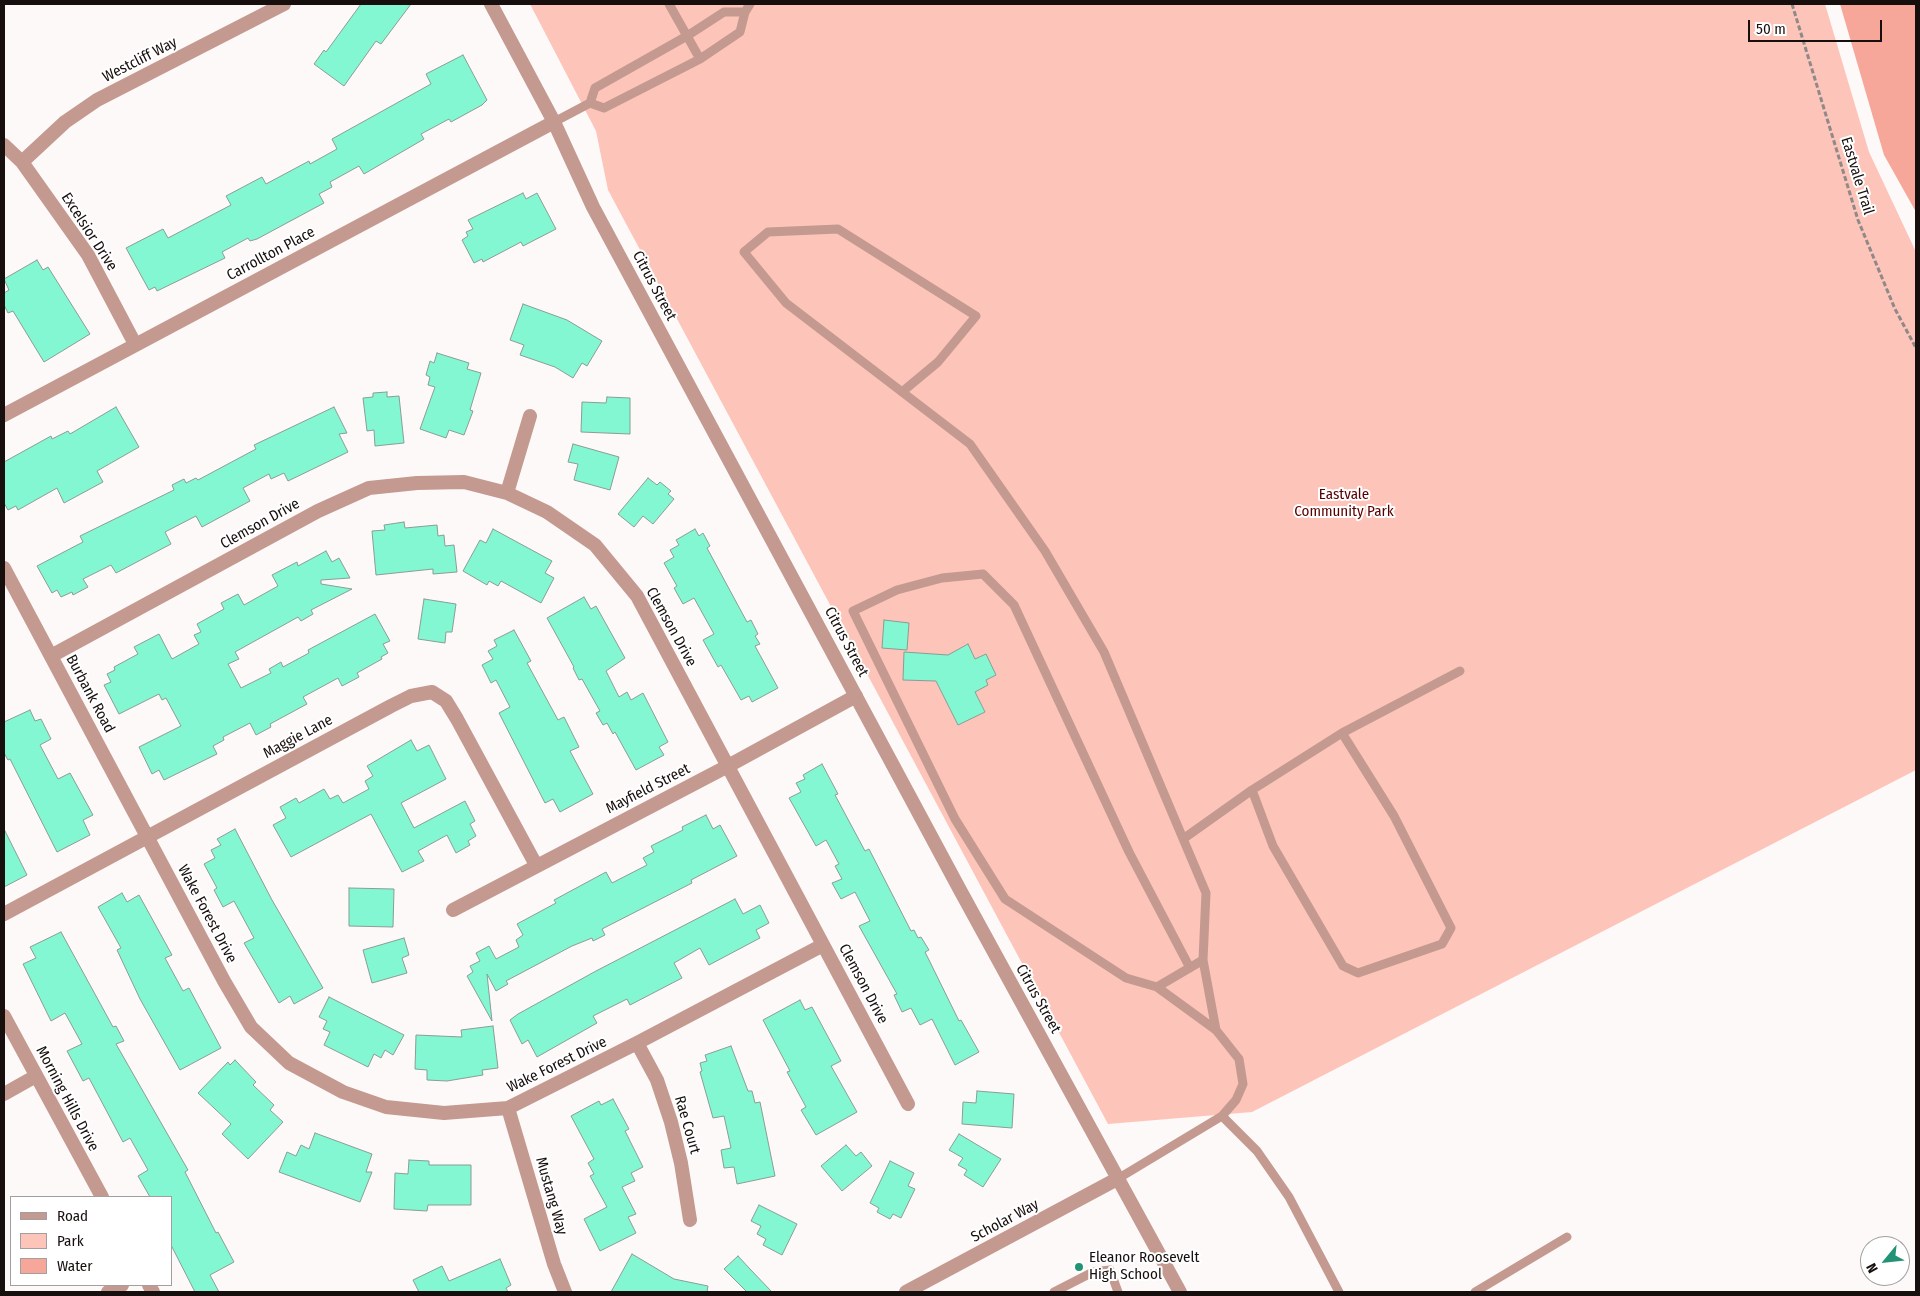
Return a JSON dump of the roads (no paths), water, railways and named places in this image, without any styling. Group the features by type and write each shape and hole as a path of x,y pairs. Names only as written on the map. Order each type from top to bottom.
{"street":[{"name":"Westcliff Way","path":"22,162 65,122 97,100 284,4"},
{"name":"Citrus Street","path":"491,4 554,122 593,207 964,899 1180,1292"},
{"name":"Carrollton Place","path":"4,414 554,122"},
{"name":"Excelsior Drive","path":"4,145 22,162 88,255 135,344"},
{"path":"507,493 530,416"},
{"name":"Clemson Drive","path":"51,656 318,511 369,488 417,483 464,482 507,493 548,512 596,545 637,596 908,1104"},
{"name":"Burbank Road","path":"4,568 147,837"},
{"name":"Maggie Lane","path":"4,914 391,706 411,696 432,692 446,701 457,718 536,865"},
{"name":"Mayfield Street","path":"453,910 728,766 856,696"},
{"name":"Wake Forest Drive","path":"147,837 251,1027 289,1064 343,1092 386,1107 444,1113 508,1108 637,1043 823,945"},
{"name":"Morning Hills Drive","path":"4,1016 101,1196"},
{"name":"Rae Court","path":"637,1043 657,1080 671,1122 681,1163 690,1220"},
{"path":"4,1094 36,1076"},
{"name":"Mustang Way","path":"508,1108 554,1264 565,1292"},
{"name":"Scholar Way","path":"906,1292 1119,1178"},
{"path":"108,1292 120,1286"}],"lane":[{"path":"669,4 700,59"},
{"path":"554,122 590,103 594,88 687,36 724,12 747,8 740,32 700,59 604,108 590,103"},
{"path":"902,392 938,362 976,316 838,229 768,232 744,252 786,303 902,392 970,444 1045,550 1104,652 1206,893 1203,960 1216,1030"},
{"path":"1119,1178 1222,1116 1236,1100 1243,1084 1243,1074 1239,1059 1216,1030 1157,987 1126,978 1005,899 954,819 853,611 897,590 942,578 983,574 1014,605 1129,852 1190,968"},
{"path":"1183,839 1252,790 1342,732 1460,671"},
{"path":"1252,790 1273,846 1343,966 1358,973 1442,944 1451,928 1394,816 1342,732"},
{"path":"1157,987 1203,960"},
{"path":"1222,1116 1257,1151 1289,1198 1339,1292"},
{"path":"1475,1292 1567,1237"},
{"path":"1054,1292 1093,1272 1110,1270 1118,1292"}],"water":[{"path":"1840,4 1916,4 1916,212 1884,155"}],"place":[{"name":"Eleanor Roosevelt High School","path":"1079,1267"}],"park label":[{"name":"Eastvale Community Park","path":"1344,504"}]}
